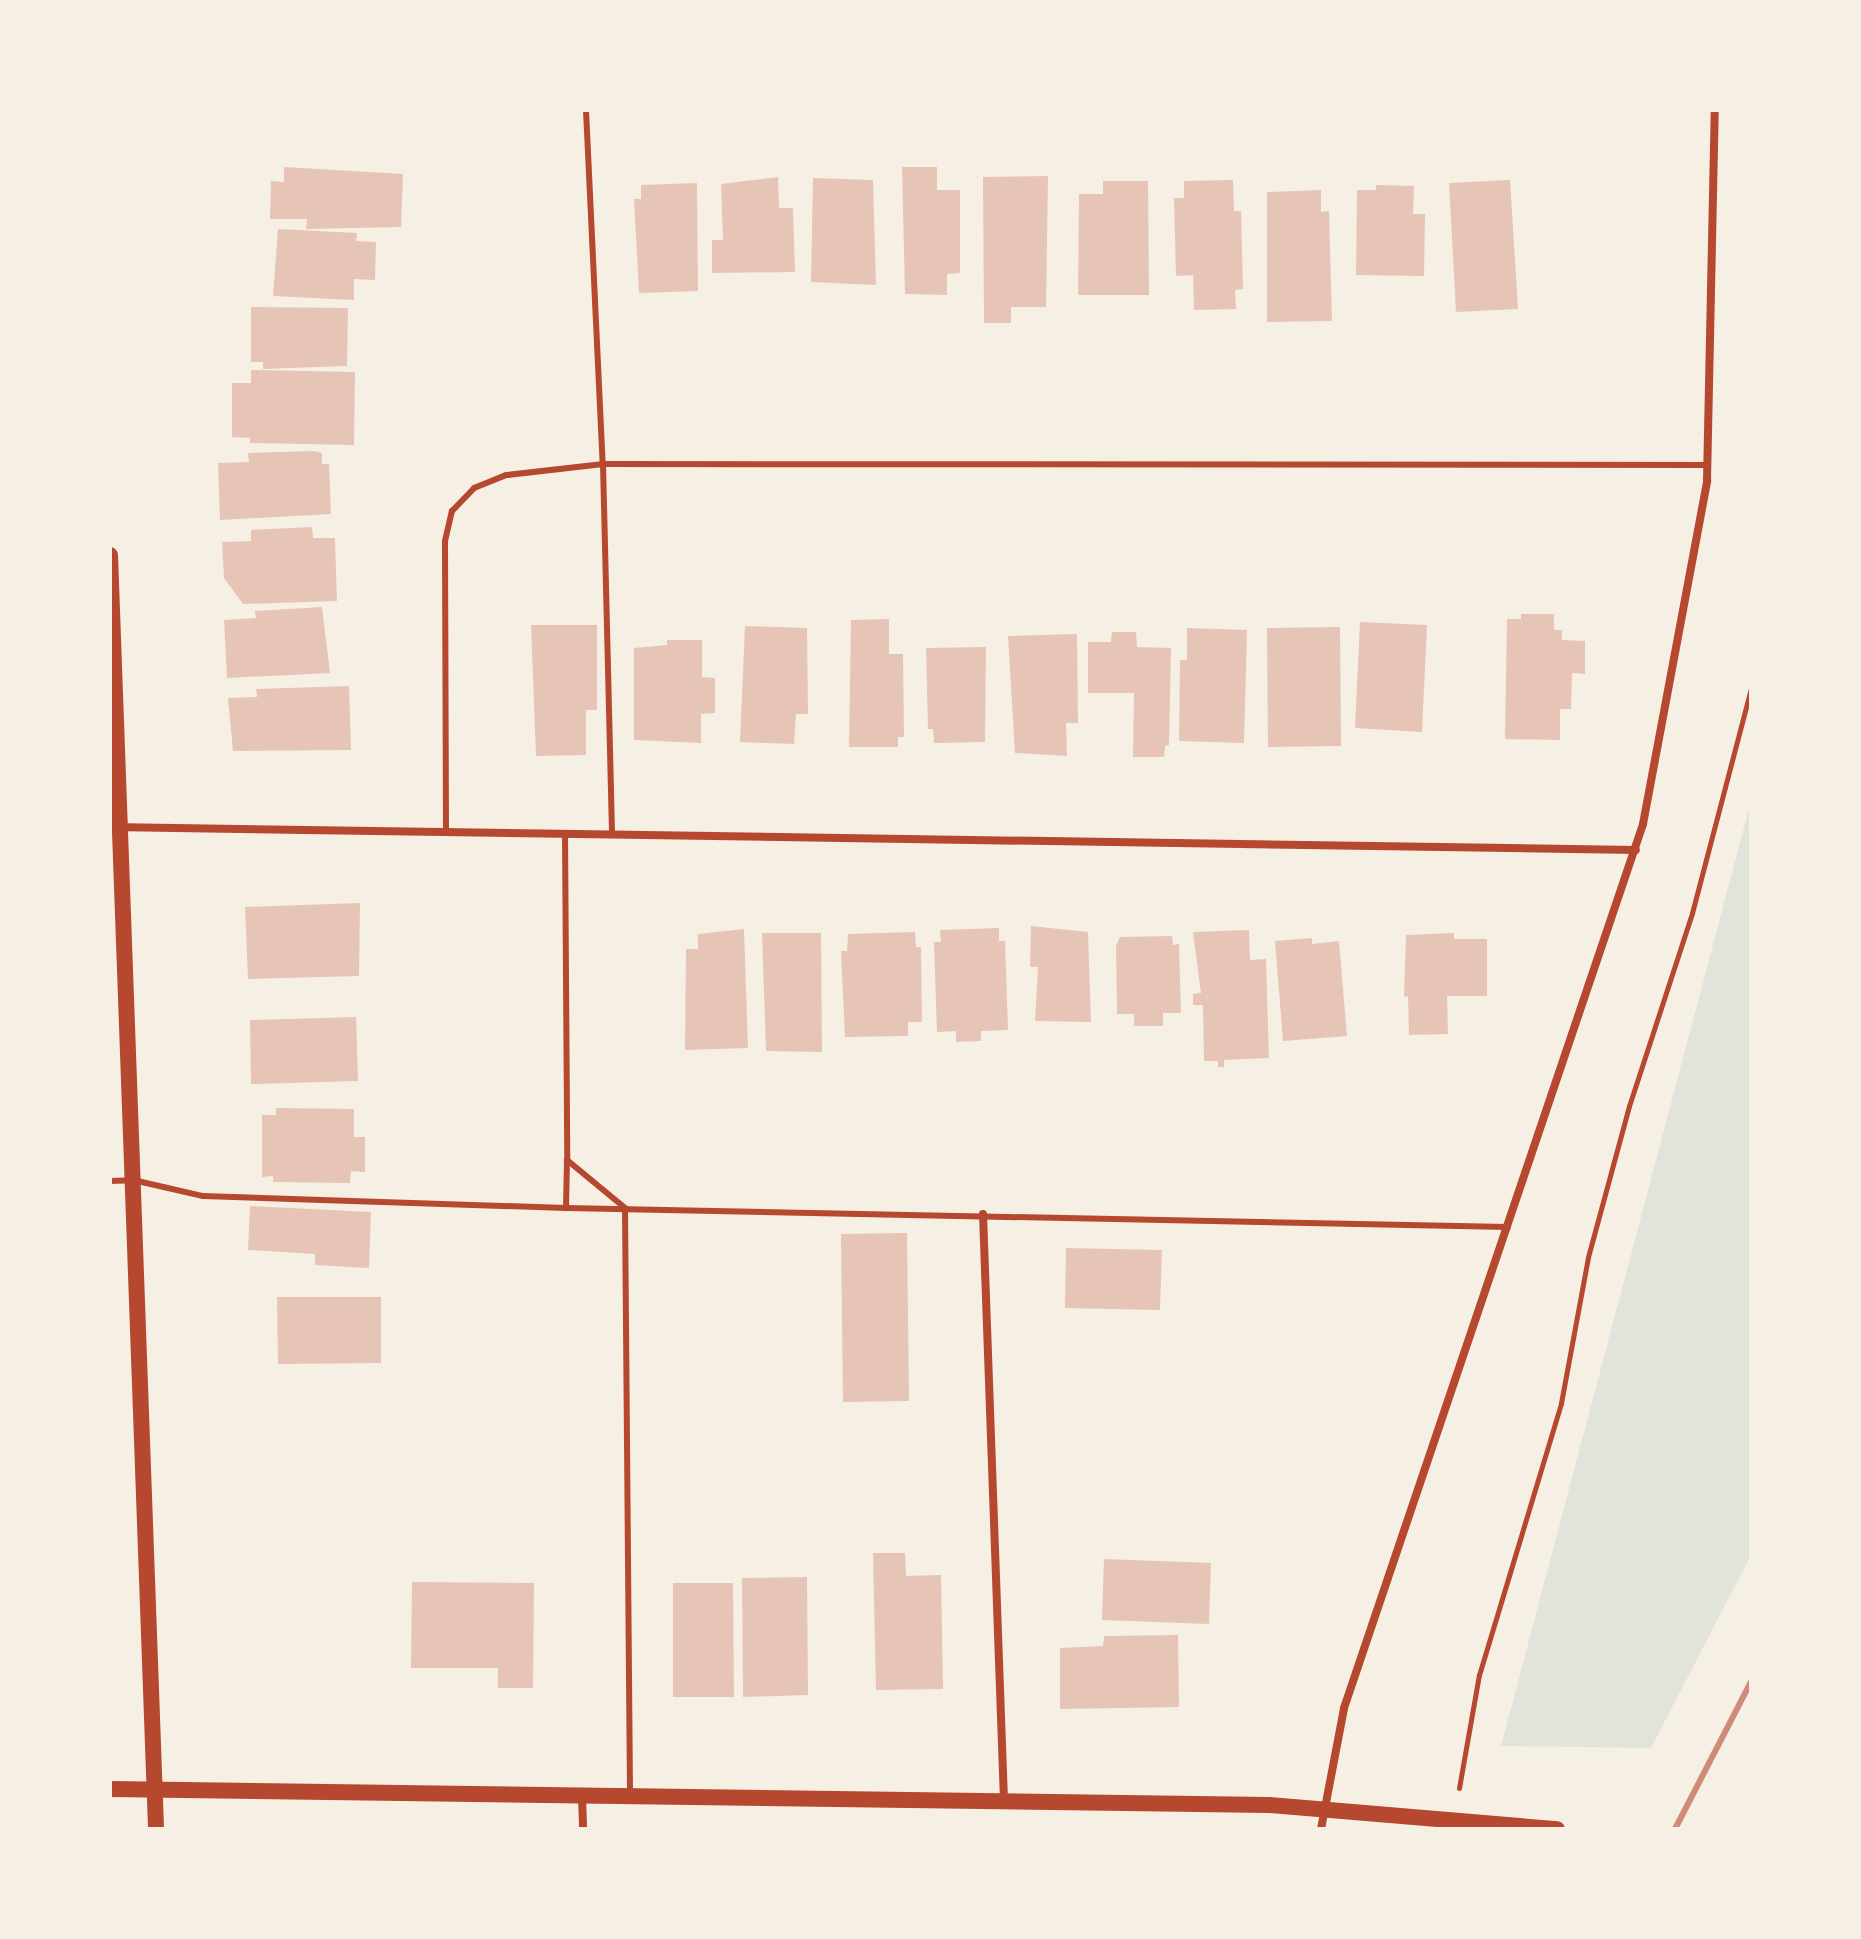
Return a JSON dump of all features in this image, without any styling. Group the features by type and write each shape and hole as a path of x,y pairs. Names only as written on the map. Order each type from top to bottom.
{"main road":[{"path":"110,555 114,827 133,1180 156,1829"},
{"path":"110,1789 1004,1800 1324,1808 1557,1829"}],"street":[{"path":"1321,1829 1344,1708 1636,850 1708,465 1715,110"},
{"path":"114,827 1636,850"},
{"path":"983,1214 1004,1800"},
{"path":"582,1797 583,1829"}],"lane":[{"path":"586,110 603,464 612,834"},
{"path":"446,832 445,541 452,511 474,488 507,475 603,464 1708,465"},
{"path":"565,833 566,1208"},
{"path":"567,1160 625,1208 630,1797"},
{"path":"110,1181 133,1180 203,1196 566,1208 983,1214 1508,1227"}],"path":[{"path":"1460,1777 1479,1675 1561,1403 1592,1242 1629,1106 1692,913 1751,688"}],"shaded area":[{"path":"1751,801 1751,1555 1651,1748 1501,1746"}],"building":[{"path":"284,167 403,174 401,227 306,229 307,219 270,219 271,181 284,182"},
{"path":"902,167 937,167 937,190 960,190 960,273 947,274 947,295 905,294"},
{"path":"1048,176 1046,307 1011,307 1011,323 984,323 983,177"},
{"path":"778,177 779,208 793,208 795,272 712,273 712,240 723,240 721,184"},
{"path":"813,178 873,180 876,285 811,282"},
{"path":"1233,180 1234,211 1241,211 1243,289 1235,290 1236,309 1194,310 1193,275 1176,276 1174,198 1184,198 1184,181"},
{"path":"1510,180 1518,309 1456,312 1449,183"},
{"path":"1103,181 1148,181 1149,295 1078,295 1079,194 1103,194"},
{"path":"697,183 698,291 639,293 634,199 641,199 641,185"},
{"path":"1376,185 1414,186 1413,214 1425,214 1424,276 1356,275 1357,190 1376,190"},
{"path":"1321,190 1321,212 1329,211 1332,321 1267,322 1267,192"},
{"path":"278,229 357,233 356,241 376,242 375,280 354,279 354,300 273,296"},
{"path":"251,307 348,308 347,366 263,369 263,362 251,362"},
{"path":"251,370 355,372 354,445 250,443 250,438 232,437 232,383 251,383"},
{"path":"248,453 322,453 322,464 329,464 331,514 220,520 218,463 249,462"},
{"path":"312,527 313,538 335,538 337,601 243,604 224,578 222,542 251,541 251,530"},
{"path":"322,607 330,673 227,678 224,620 256,618 255,611"},
{"path":"1521,614 1554,614 1554,630 1562,630 1562,640 1585,641 1585,674 1572,673 1571,709 1560,709 1560,740 1505,739 1507,619 1521,619"},
{"path":"889,619 889,654 903,654 904,737 898,737 898,747 849,747 851,620"},
{"path":"1360,622 1427,625 1422,732 1355,728"},
{"path":"531,625 597,625 597,710 586,710 586,755 536,756"},
{"path":"745,626 807,628 808,714 796,714 794,744 740,742"},
{"path":"1340,627 1341,746 1268,747 1267,628"},
{"path":"1187,628 1247,630 1244,743 1179,741 1180,660 1187,660"},
{"path":"1112,632 1136,632 1137,647 1171,648 1169,745 1165,746 1164,757 1133,757 1134,693 1088,693 1088,642 1111,642"},
{"path":"1077,634 1078,723 1066,723 1067,756 1015,753 1008,636"},
{"path":"667,640 702,640 702,677 715,678 715,713 701,714 701,743 634,740 634,648 667,645"},
{"path":"986,647 985,742 934,743 933,729 928,729 926,648"},
{"path":"349,686 351,750 233,751 228,698 257,697 256,689"},
{"path":"360,903 359,976 248,979 245,907"},
{"path":"1031,926 1088,932 1091,1022 1035,1021 1038,967 1030,967"},
{"path":"999,928 999,941 1005,941 1008,1030 981,1031 981,1041 956,1042 956,1031 937,1032 934,942 941,942 940,930"},
{"path":"744,929 748,1048 685,1050 686,949 698,949 698,934"},
{"path":"1249,930 1250,960 1266,959 1269,1058 1224,1060 1224,1067 1218,1067 1218,1061 1204,1061 1203,1005 1193,1005 1193,994 1201,993 1193,932"},
{"path":"915,932 916,947 921,947 922,1022 908,1022 908,1036 845,1037 841,951 847,951 848,934"},
{"path":"762,933 821,933 822,1052 766,1051"},
{"path":"1454,933 1454,939 1487,939 1487,996 1447,996 1448,1034 1409,1035 1408,996 1404,997 1406,935"},
{"path":"1172,936 1173,945 1179,944 1181,1013 1163,1013 1163,1026 1134,1026 1134,1014 1117,1014 1116,946 1120,937"},
{"path":"1312,938 1312,944 1339,941 1347,1036 1283,1041 1275,941"},
{"path":"356,1017 358,1081 251,1084 250,1020"},
{"path":"276,1108 354,1109 354,1137 365,1137 365,1172 351,1171 350,1183 273,1182 273,1176 262,1177 262,1115 276,1115"},
{"path":"250,1206 371,1212 369,1268 315,1265 315,1254 248,1250"},
{"path":"907,1233 909,1401 843,1402 841,1234"},
{"path":"1066,1248 1162,1250 1160,1310 1065,1308"},
{"path":"277,1297 381,1297 381,1363 278,1364"},
{"path":"873,1553 905,1553 906,1576 941,1575 943,1689 876,1690"},
{"path":"1104,1559 1211,1563 1209,1624 1102,1620"},
{"path":"807,1577 808,1695 743,1697 742,1578"},
{"path":"412,1582 534,1583 533,1688 498,1688 498,1668 411,1668"},
{"path":"673,1583 733,1583 734,1697 673,1697"},
{"path":"1178,1635 1179,1707 1060,1709 1060,1648 1103,1646 1104,1636"}],"railway":[{"path":"1675,1829 1751,1682"}]}
